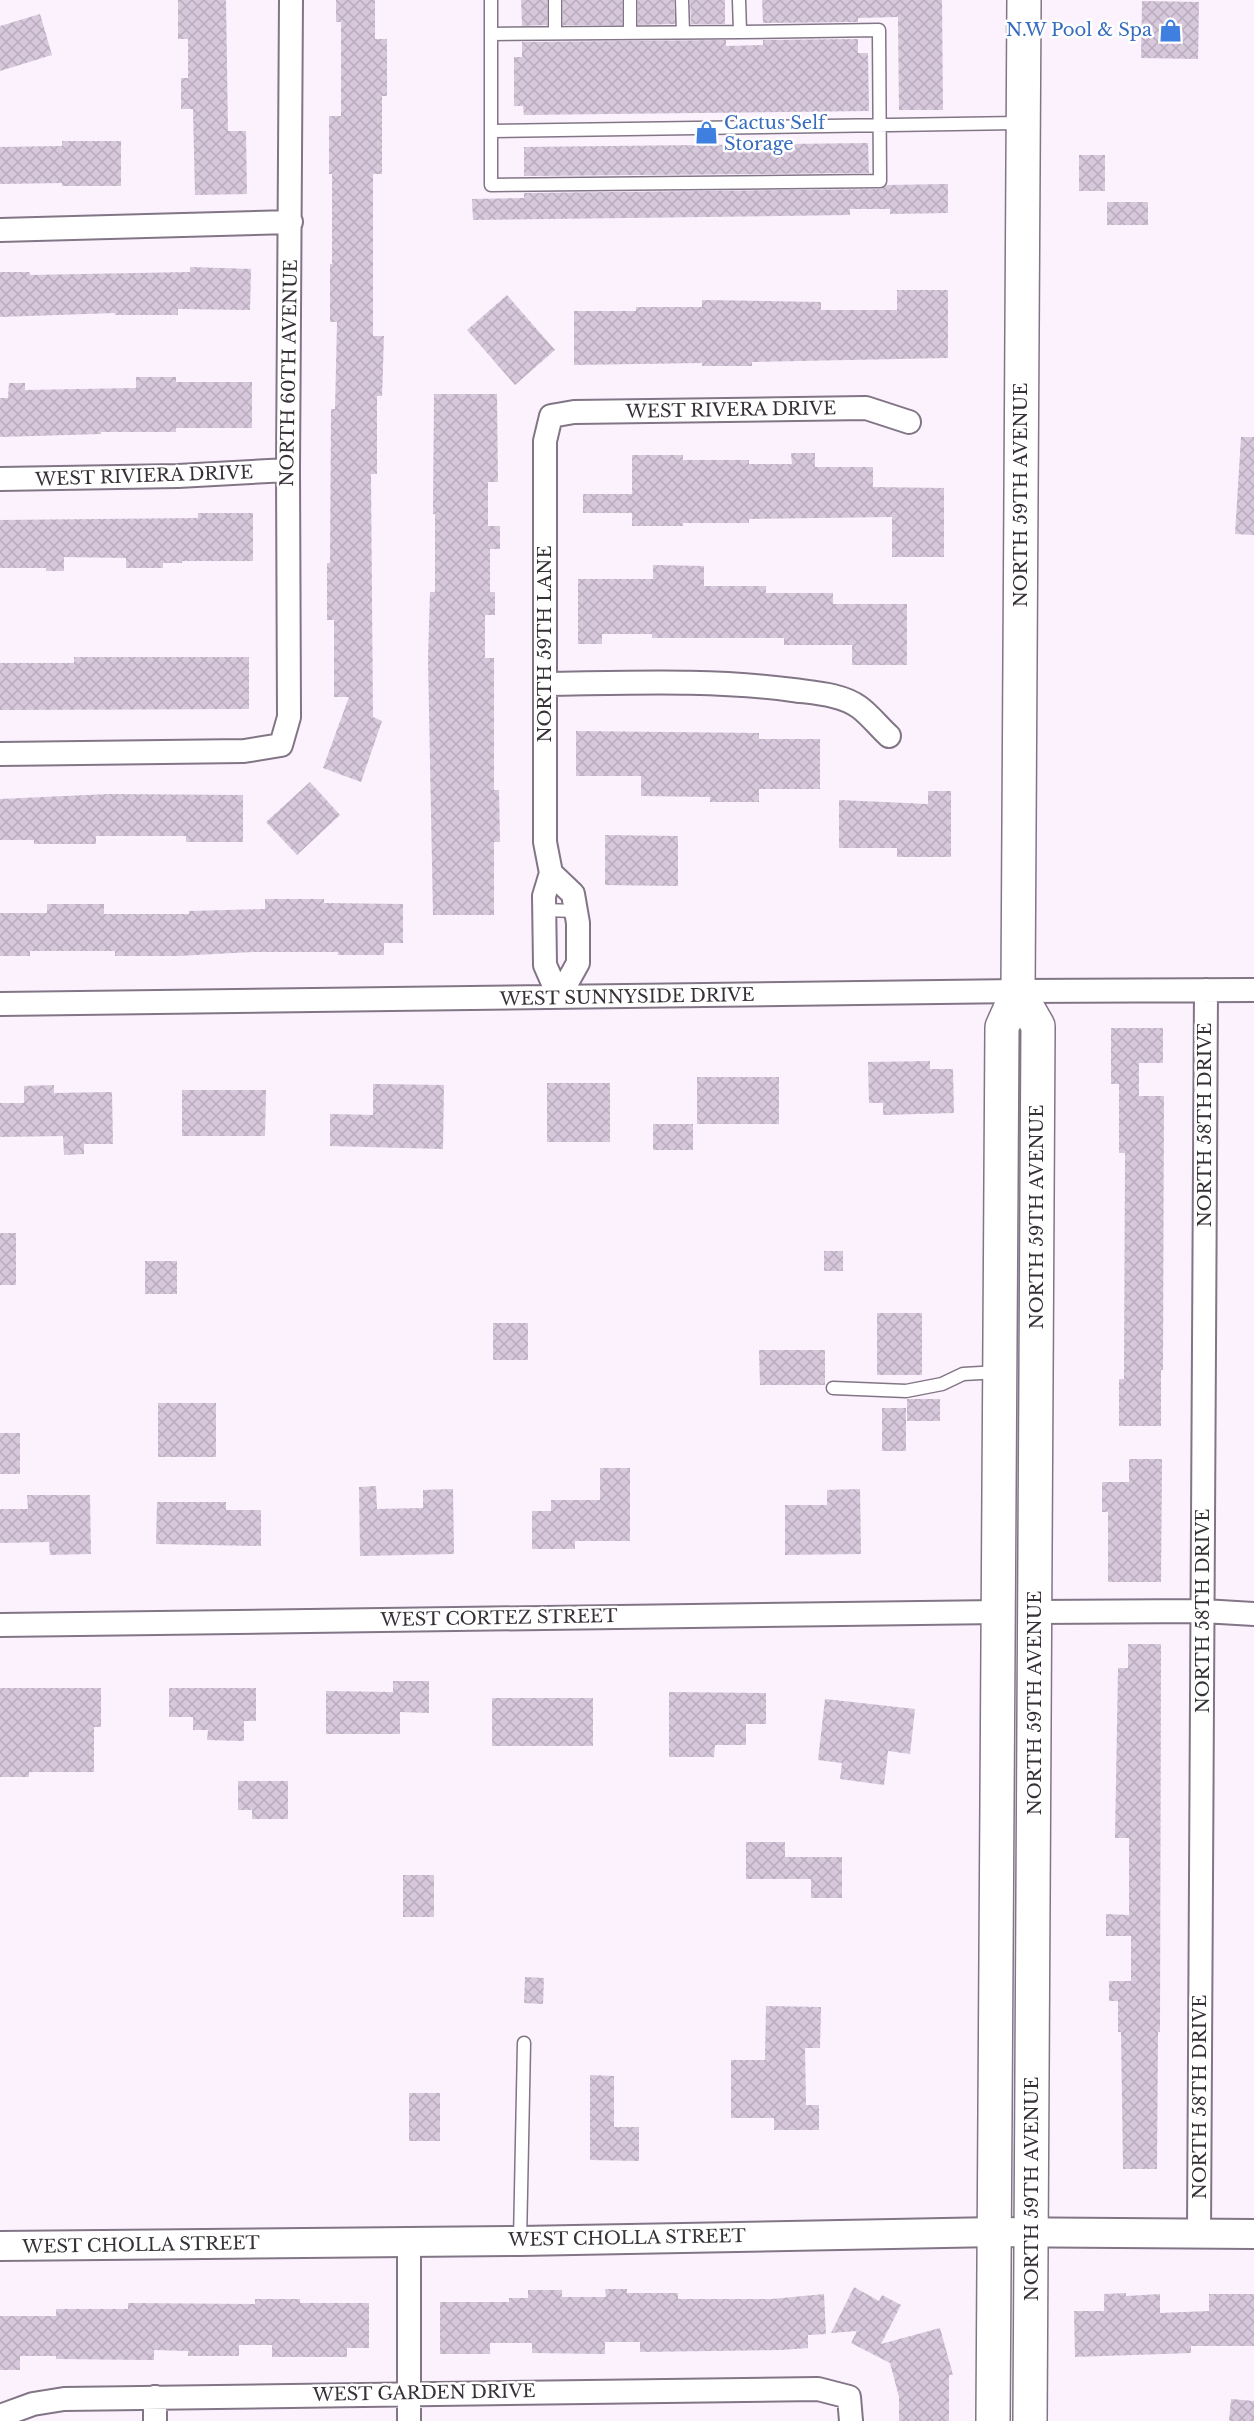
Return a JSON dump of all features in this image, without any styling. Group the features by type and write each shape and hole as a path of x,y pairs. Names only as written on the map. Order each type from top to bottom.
{"main road":[{"name":"NORTH 59TH AVENUE","path":"993,2421 1002,1027 1018,991 1024,0"},
{"name":"NORTH 59TH AVENUE","path":"1018,991 1038,1026 1033,2232 1030,2421"}],"street":[{"name":"NORTH 60TH AVENUE","path":"0,754 244,751 281,746 289,717 291,0"},
{"path":"0,230 291,222"},
{"name":"WEST RIVERA DRIVE","path":"551,416 574,412 866,408 909,422"},
{"name":"NORTH 59TH LANE","path":"551,416 545,441 545,842 551,873 544,896 544,910 545,965 559,998"},
{"name":"WEST RIVIERA DRIVE","path":"0,479 154,476 288,470"},
{"path":"545,684 703,683 754,685 812,692 835,697 858,706 889,736"},
{"path":"551,873 573,894 576,911 578,963 559,998"},
{"name":"NORTH 58TH DRIVE","path":"1199,2233 1206,990"},
{"name":"WEST SUNNYSIDE DRIVE","path":"0,1004 1254,990"},
{"path":"1035,1612 1203,1611 1254,1614"},
{"name":"WEST CORTEZ STREET","path":"0,1625 999,1612"},
{"name":"WEST CHOLLA STREET","path":"0,2246 520,2241 996,2232 1254,2234"},
{"path":"409,2242 409,2421"},
{"name":"WEST GARDEN DRIVE","path":"0,2416 33,2404 63,2399 818,2388 849,2397 851,2421"},
{"path":"155,2397 155,2421"}],"lane":[{"path":"491,0 491,34 491,184 880,181 879,30 491,34"},
{"path":"555,0 555,33"},
{"path":"630,0 630,33"},
{"path":"682,0 683,32"},
{"path":"739,0 740,32"},
{"path":"491,131 879,127 899,124 1023,123"},
{"path":"544,910 576,911"},
{"path":"833,1389 906,1390 942,1384 963,1374 1000,1372"},
{"path":"520,2241 524,2043"}],"building":[{"path":"178,0 226,0 228,131 246,131 247,194 195,195 193,109 181,109 181,78 188,78 188,39 178,39"},
{"path":"336,0 375,0 375,39 387,39 387,96 382,96 382,174 373,174 373,336 384,336 382,396 377,396 377,474 371,474 373,717 382,721 361,782 323,768 349,697 334,697 334,620 327,620 327,563 330,563 331,409 335,409 337,322 330,322 332,174 329,174 329,116 341,116 341,22 336,22"},
{"path":"521,0 547,0 547,25 522,26"},
{"path":"563,0 622,0 622,25 563,25"},
{"path":"638,0 674,0 675,24 638,25"},
{"path":"690,0 725,0 725,24 691,24"},
{"path":"762,0 942,0 943,110 899,110 898,17 858,18 858,22 763,23"},
{"name":"N.W Pool & Spa","path":"1142,1 1199,2 1198,59 1141,58"},
{"path":"40,14 52,55 0,71 0,26"},
{"path":"858,39 858,53 868,53 869,111 524,115 523,106 514,106 514,57 522,57 522,42 726,40 726,46 763,45 763,40"},
{"path":"62,141 121,141 121,186 62,186 62,183 0,184 0,147 62,146"},
{"path":"868,143 869,173 524,176 524,147"},
{"path":"1079,155 1105,155 1105,191 1079,191"},
{"path":"948,184 948,213 890,214 890,209 850,209 850,215 473,220 472,199 524,198 524,193 880,189 887,185"},
{"path":"1107,202 1148,202 1148,225 1107,225"},
{"path":"190,267 251,269 250,310 178,309 178,315 115,315 115,313 0,317 0,272 30,272 30,275 190,272"},
{"path":"897,290 948,290 948,358 752,362 752,366 702,366 702,363 574,365 574,311 636,311 636,307 702,307 702,300 821,302 821,310 897,310"},
{"path":"507,295 555,350 515,385 467,330"},
{"path":"136,377 176,377 176,382 252,382 252,428 176,428 176,432 101,432 101,434 0,437 0,398 8,398 9,383 25,383 25,390 136,388"},
{"path":"434,394 497,394 498,482 488,482 488,526 500,526 500,549 490,549 490,592 495,592 495,615 485,615 485,658 494,658 494,790 499,790 500,842 494,842 494,915 433,915 428,659 430,592 435,592"},
{"path":"1241,437 1254,437 1254,535 1235,534"},
{"path":"791,453 815,453 815,467 873,467 873,487 944,488 944,557 892,557 892,517 749,519 749,523 632,526 632,513 583,513 583,494 632,494 632,455 683,455 683,460 749,460 749,464 792,464"},
{"path":"198,513 253,513 253,561 182,561 182,563 163,563 163,568 126,568 126,558 64,557 64,571 46,571 46,568 0,568 0,520 198,518"},
{"path":"653,565 704,566 704,586 766,586 766,593 833,593 833,604 907,604 907,665 852,665 852,645 784,645 784,638 652,638 652,634 602,634 602,644 578,644 578,579 653,579"},
{"path":"74,657 249,657 249,709 0,710 0,663 74,663"},
{"path":"576,731 759,733 759,739 820,739 820,789 759,789 759,802 710,802 710,797 641,796 641,776 576,776"},
{"path":"310,782 340,815 297,855 266,822"},
{"path":"928,791 951,791 951,857 897,857 897,848 839,848 839,800 928,804"},
{"path":"109,794 243,795 243,842 186,842 186,836 96,836 96,844 34,844 34,840 0,840 0,799"},
{"path":"605,835 678,836 678,886 605,885"},
{"path":"265,899 324,899 324,903 403,904 403,943 384,943 384,955 338,955 338,952 252,952 178,956 115,956 115,951 30,951 30,956 0,956 0,913 47,913 47,904 104,904 104,914 189,914 189,911 265,909"},
{"path":"1111,1028 1163,1028 1163,1063 1139,1063 1139,1096 1164,1096 1161,1426 1119,1426 1119,1379 1124,1379 1125,1153 1119,1153 1119,1084 1111,1084"},
{"path":"930,1061 930,1069 953,1069 954,1113 883,1115 883,1103 869,1103 868,1062"},
{"path":"697,1077 779,1077 779,1124 697,1124"},
{"path":"547,1083 610,1083 610,1142 547,1142"},
{"path":"373,1084 444,1085 443,1149 330,1146 330,1114 373,1115"},
{"path":"54,1085 54,1093 112,1092 113,1144 84,1144 84,1154 64,1155 63,1136 0,1137 0,1103 24,1103 24,1086"},
{"path":"182,1090 266,1090 265,1136 182,1136"},
{"path":"653,1124 693,1124 693,1150 653,1150"},
{"path":"0,1233 16,1233 16,1285 0,1285"},
{"path":"824,1251 843,1251 843,1271 824,1271"},
{"path":"145,1261 177,1261 177,1294 145,1294"},
{"path":"877,1313 922,1313 922,1375 877,1375"},
{"path":"493,1323 528,1323 528,1360 493,1360"},
{"path":"759,1350 825,1350 825,1385 760,1385"},
{"path":"907,1399 940,1399 940,1421 907,1421"},
{"path":"158,1403 216,1403 216,1457 158,1457"},
{"path":"882,1408 906,1408 906,1451 882,1451"},
{"path":"0,1433 20,1433 20,1474 0,1474"},
{"path":"1129,1459 1162,1459 1161,1582 1108,1582 1108,1512 1102,1512 1102,1482 1129,1482"},
{"path":"600,1468 630,1468 630,1541 575,1541 575,1549 532,1549 532,1511 551,1511 551,1500 600,1500"},
{"path":"376,1486 377,1509 423,1508 423,1490 453,1489 454,1554 360,1556 359,1487"},
{"path":"860,1489 861,1554 785,1555 785,1505 827,1505 827,1490"},
{"path":"27,1495 90,1495 91,1554 50,1555 49,1542 0,1543 0,1509 28,1509"},
{"path":"157,1502 226,1502 226,1510 261,1510 261,1546 156,1544"},
{"path":"1128,1644 1161,1644 1160,2032 1158,2032 1157,2169 1123,2169 1121,2032 1118,2032 1118,2001 1109,2001 1109,1981 1131,1981 1131,1936 1106,1936 1106,1914 1129,1915 1129,1838 1115,1838 1118,1668 1128,1668"},
{"path":"393,1681 429,1681 429,1713 400,1712 400,1734 326,1734 326,1691 393,1692"},
{"path":"0,1688 101,1688 101,1727 94,1727 94,1772 29,1772 29,1777 0,1777"},
{"path":"169,1688 256,1688 256,1721 244,1721 244,1741 207,1740 208,1730 193,1730 193,1717 169,1717"},
{"path":"669,1692 766,1693 766,1724 746,1724 746,1745 715,1745 714,1757 669,1757"},
{"path":"492,1698 593,1698 593,1746 492,1746"},
{"path":"825,1699 915,1709 910,1754 888,1751 884,1785 840,1779 842,1763 818,1760"},
{"path":"238,1781 288,1781 288,1819 252,1819 252,1810 238,1810"},
{"path":"746,1842 785,1842 785,1857 842,1857 842,1898 811,1898 811,1879 746,1879"},
{"path":"403,1875 434,1875 434,1917 403,1917"},
{"path":"525,1977 544,1978 543,2004 524,2003"},
{"path":"766,2006 821,2007 820,2048 805,2048 806,2105 819,2105 819,2130 774,2130 774,2118 731,2118 731,2060 765,2060"},
{"path":"590,2075 614,2076 614,2127 639,2127 639,2161 590,2160"},
{"path":"409,2093 440,2093 440,2141 409,2141"},
{"path":"854,2287 879,2301 882,2295 901,2305 881,2344 940,2328 953,2375 949,2375 949,2421 899,2421 899,2397 890,2363 851,2343 857,2331 831,2333"},
{"path":"605,2289 627,2289 627,2293 678,2293 678,2299 772,2299 824,2294 826,2334 808,2335 808,2348 781,2350 640,2352 640,2342 605,2342 605,2354 532,2353 532,2343 490,2343 490,2354 440,2354 440,2302 509,2302 509,2298 528,2298 528,2290 562,2290 562,2297 606,2297"},
{"path":"1126,2293 1126,2296 1160,2294 1160,2313 1209,2311 1209,2294 1254,2294 1254,2346 1191,2346 1191,2353 1075,2357 1074,2311 1104,2311 1104,2294"},
{"path":"255,2299 300,2299 300,2303 369,2303 369,2348 347,2348 347,2357 272,2357 272,2345 239,2345 239,2356 188,2356 188,2351 154,2350 154,2360 56,2359 56,2356 20,2356 20,2370 0,2370 0,2316 56,2316 56,2309 128,2309 128,2303 255,2304"},
{"path":"1231,2399 1254,2401 1254,2421 1229,2421"}],"place":[{"name":"N.W Pool & Spa","path":"1170,30"},
{"name":"Cactus Self Storage","path":"706,133"}]}
